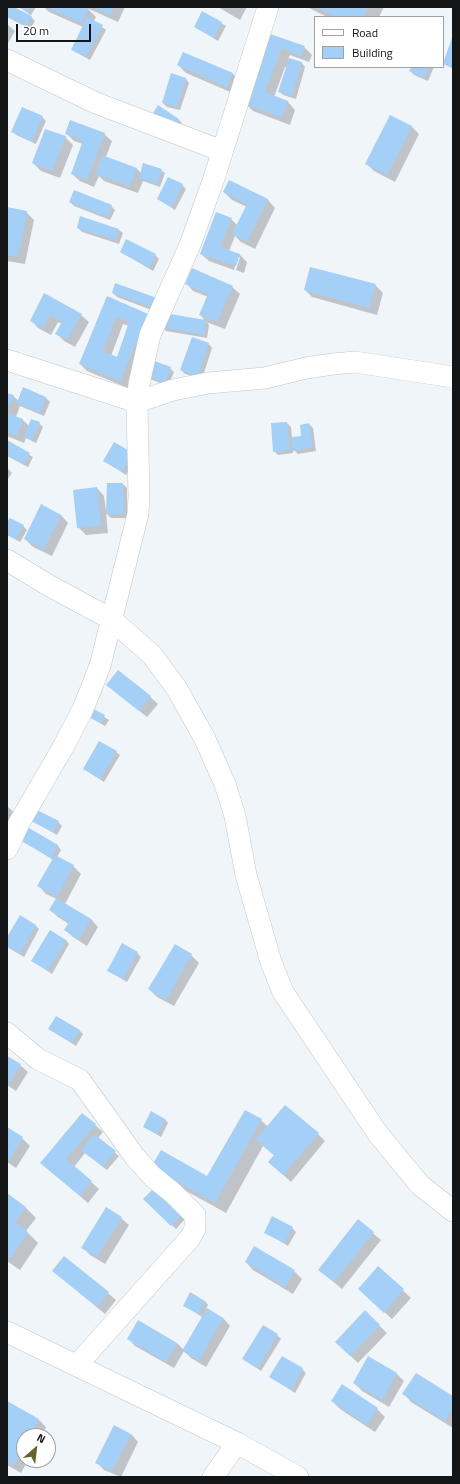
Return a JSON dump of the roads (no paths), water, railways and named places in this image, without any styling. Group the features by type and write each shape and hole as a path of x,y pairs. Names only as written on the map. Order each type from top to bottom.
{"street":[{"path":"7,850 19,823 62,749 82,709 100,666 138,514 139,496 136,436 137,402 139,384 150,335 190,245 268,7"},
{"path":"7,60 96,103 222,151"},
{"path":"7,360 137,402 173,390 208,383 265,378 306,368 355,362 453,377"},
{"path":"7,560 48,585 111,619 152,656 177,689 204,737 225,784 235,816 246,876 271,962 283,992 382,1139 420,1185 453,1211"},
{"path":"7,1033 38,1059 80,1080 120,1139 135,1157 152,1176 174,1194 195,1215 194,1229 190,1238 77,1365"},
{"path":"7,1332 237,1443 298,1477"},
{"path":"213,1477 237,1443"}]}
